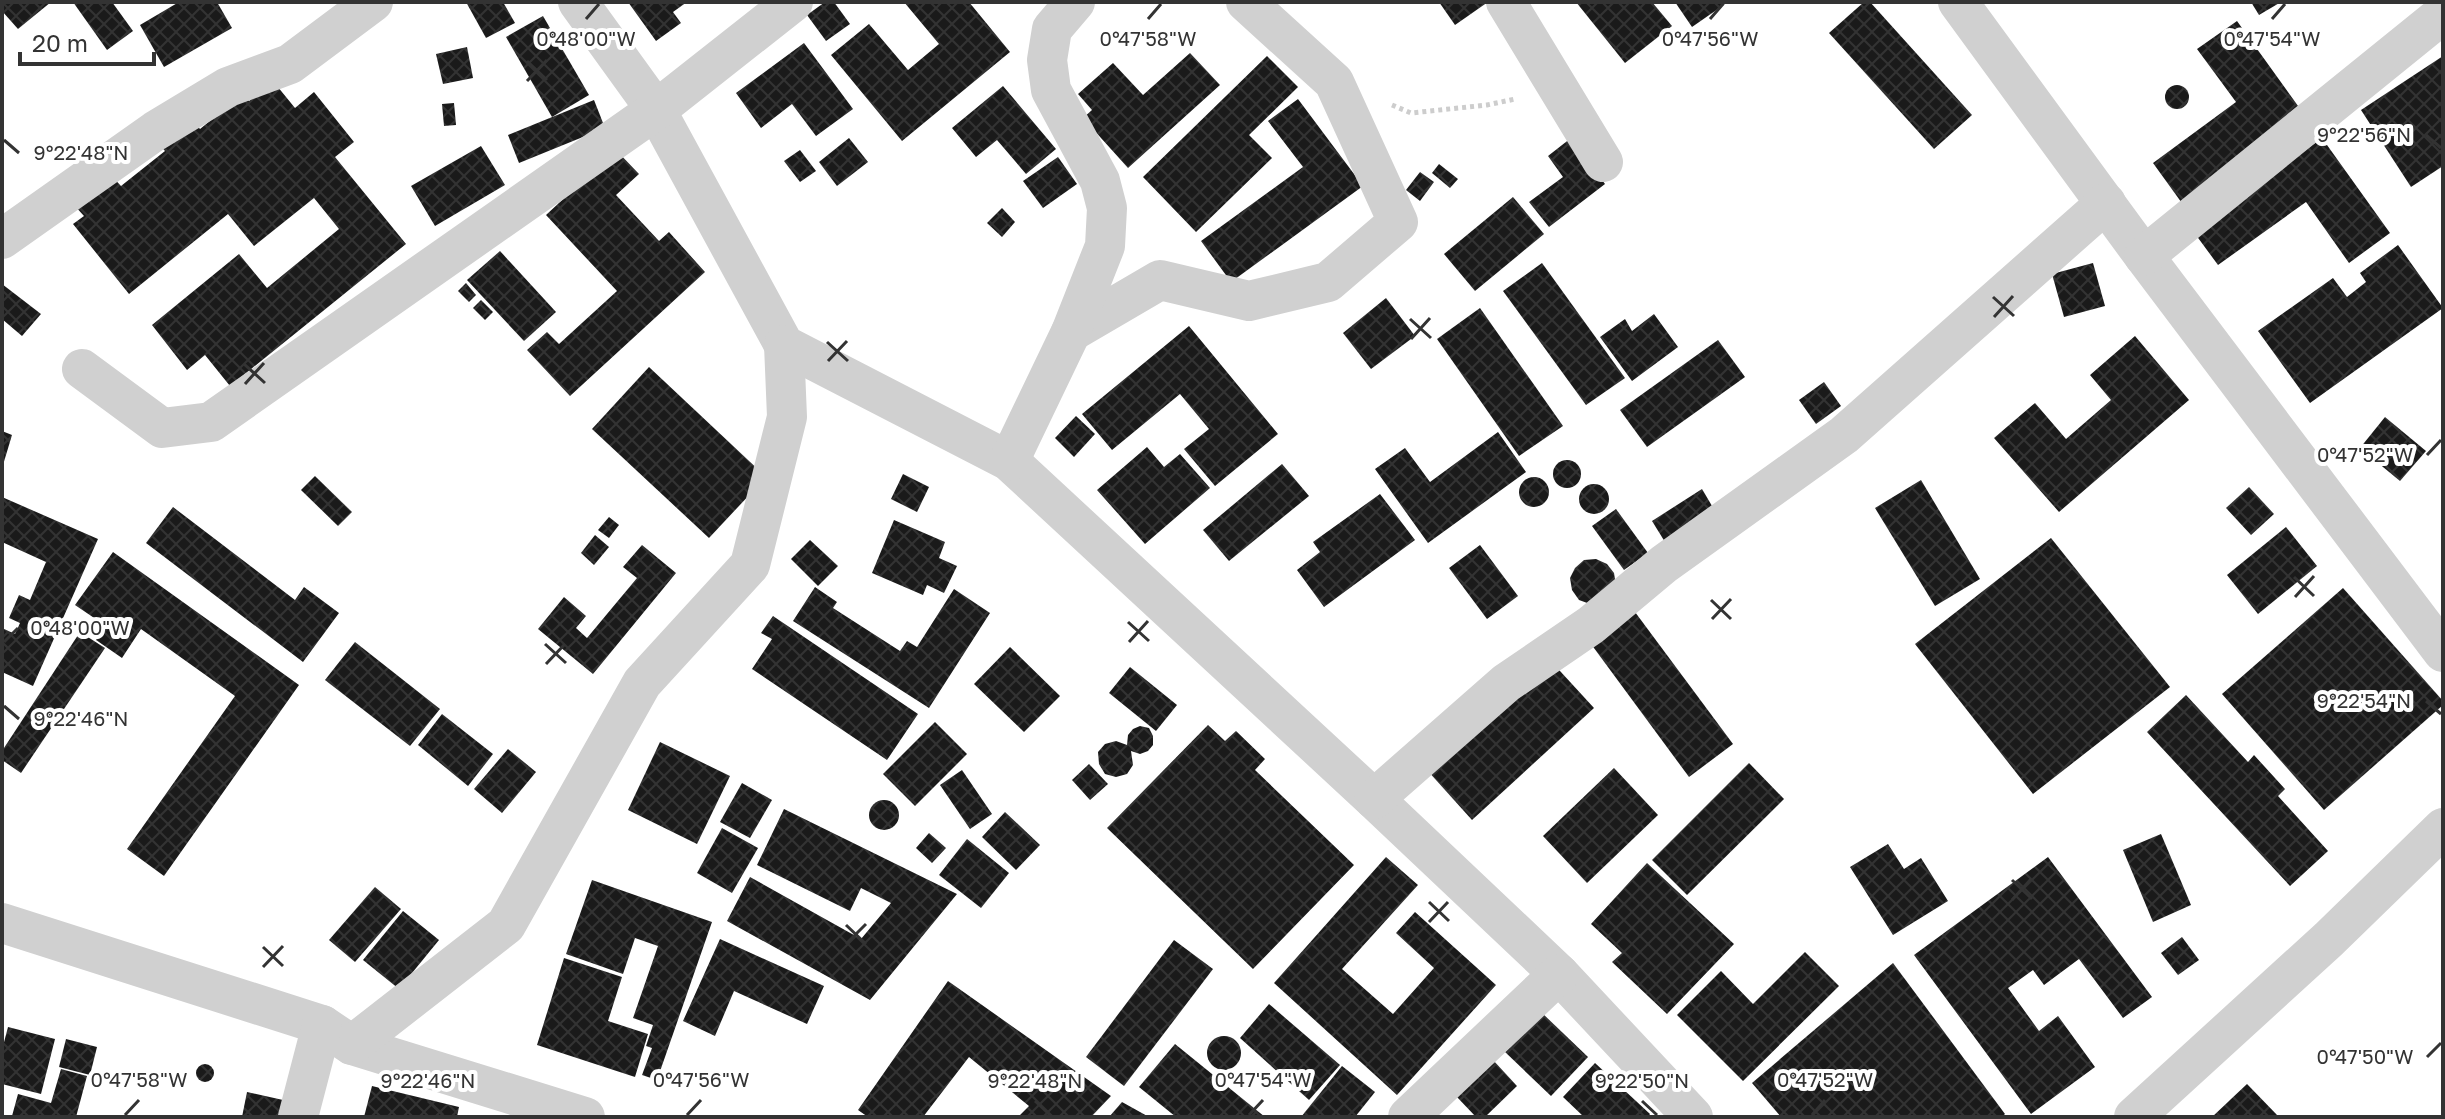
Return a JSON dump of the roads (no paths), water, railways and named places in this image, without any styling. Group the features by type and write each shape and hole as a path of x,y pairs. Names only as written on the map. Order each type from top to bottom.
{"street":[{"path":"2,239 155,131 228,87 290,64 373,2"},
{"path":"298,1117 337,1035 506,925 642,683 750,565 787,417 784,345 656,110 578,2"},
{"path":"82,369 162,428 211,422 656,110 793,2"},
{"path":"1009,461 1071,332 1105,246 1107,208 1100,181 1051,90 1047,60 1052,29 1075,2"},
{"path":"1071,332 1160,280 1249,301 1328,282 1398,222 1334,82 1246,2"},
{"path":"1506,2 1603,162"},
{"path":"1958,2 2144,256 2443,652"},
{"path":"2144,256 2443,14"},
{"path":"1374,799 1506,683 1591,625 1664,564 1844,435 2106,203"},
{"path":"784,345 1009,461 1559,974 1693,1117"},
{"path":"2134,1117 2329,939 2443,828"},
{"path":"2,923 585,1117"},
{"path":"1408,1117 1559,974"}]}
